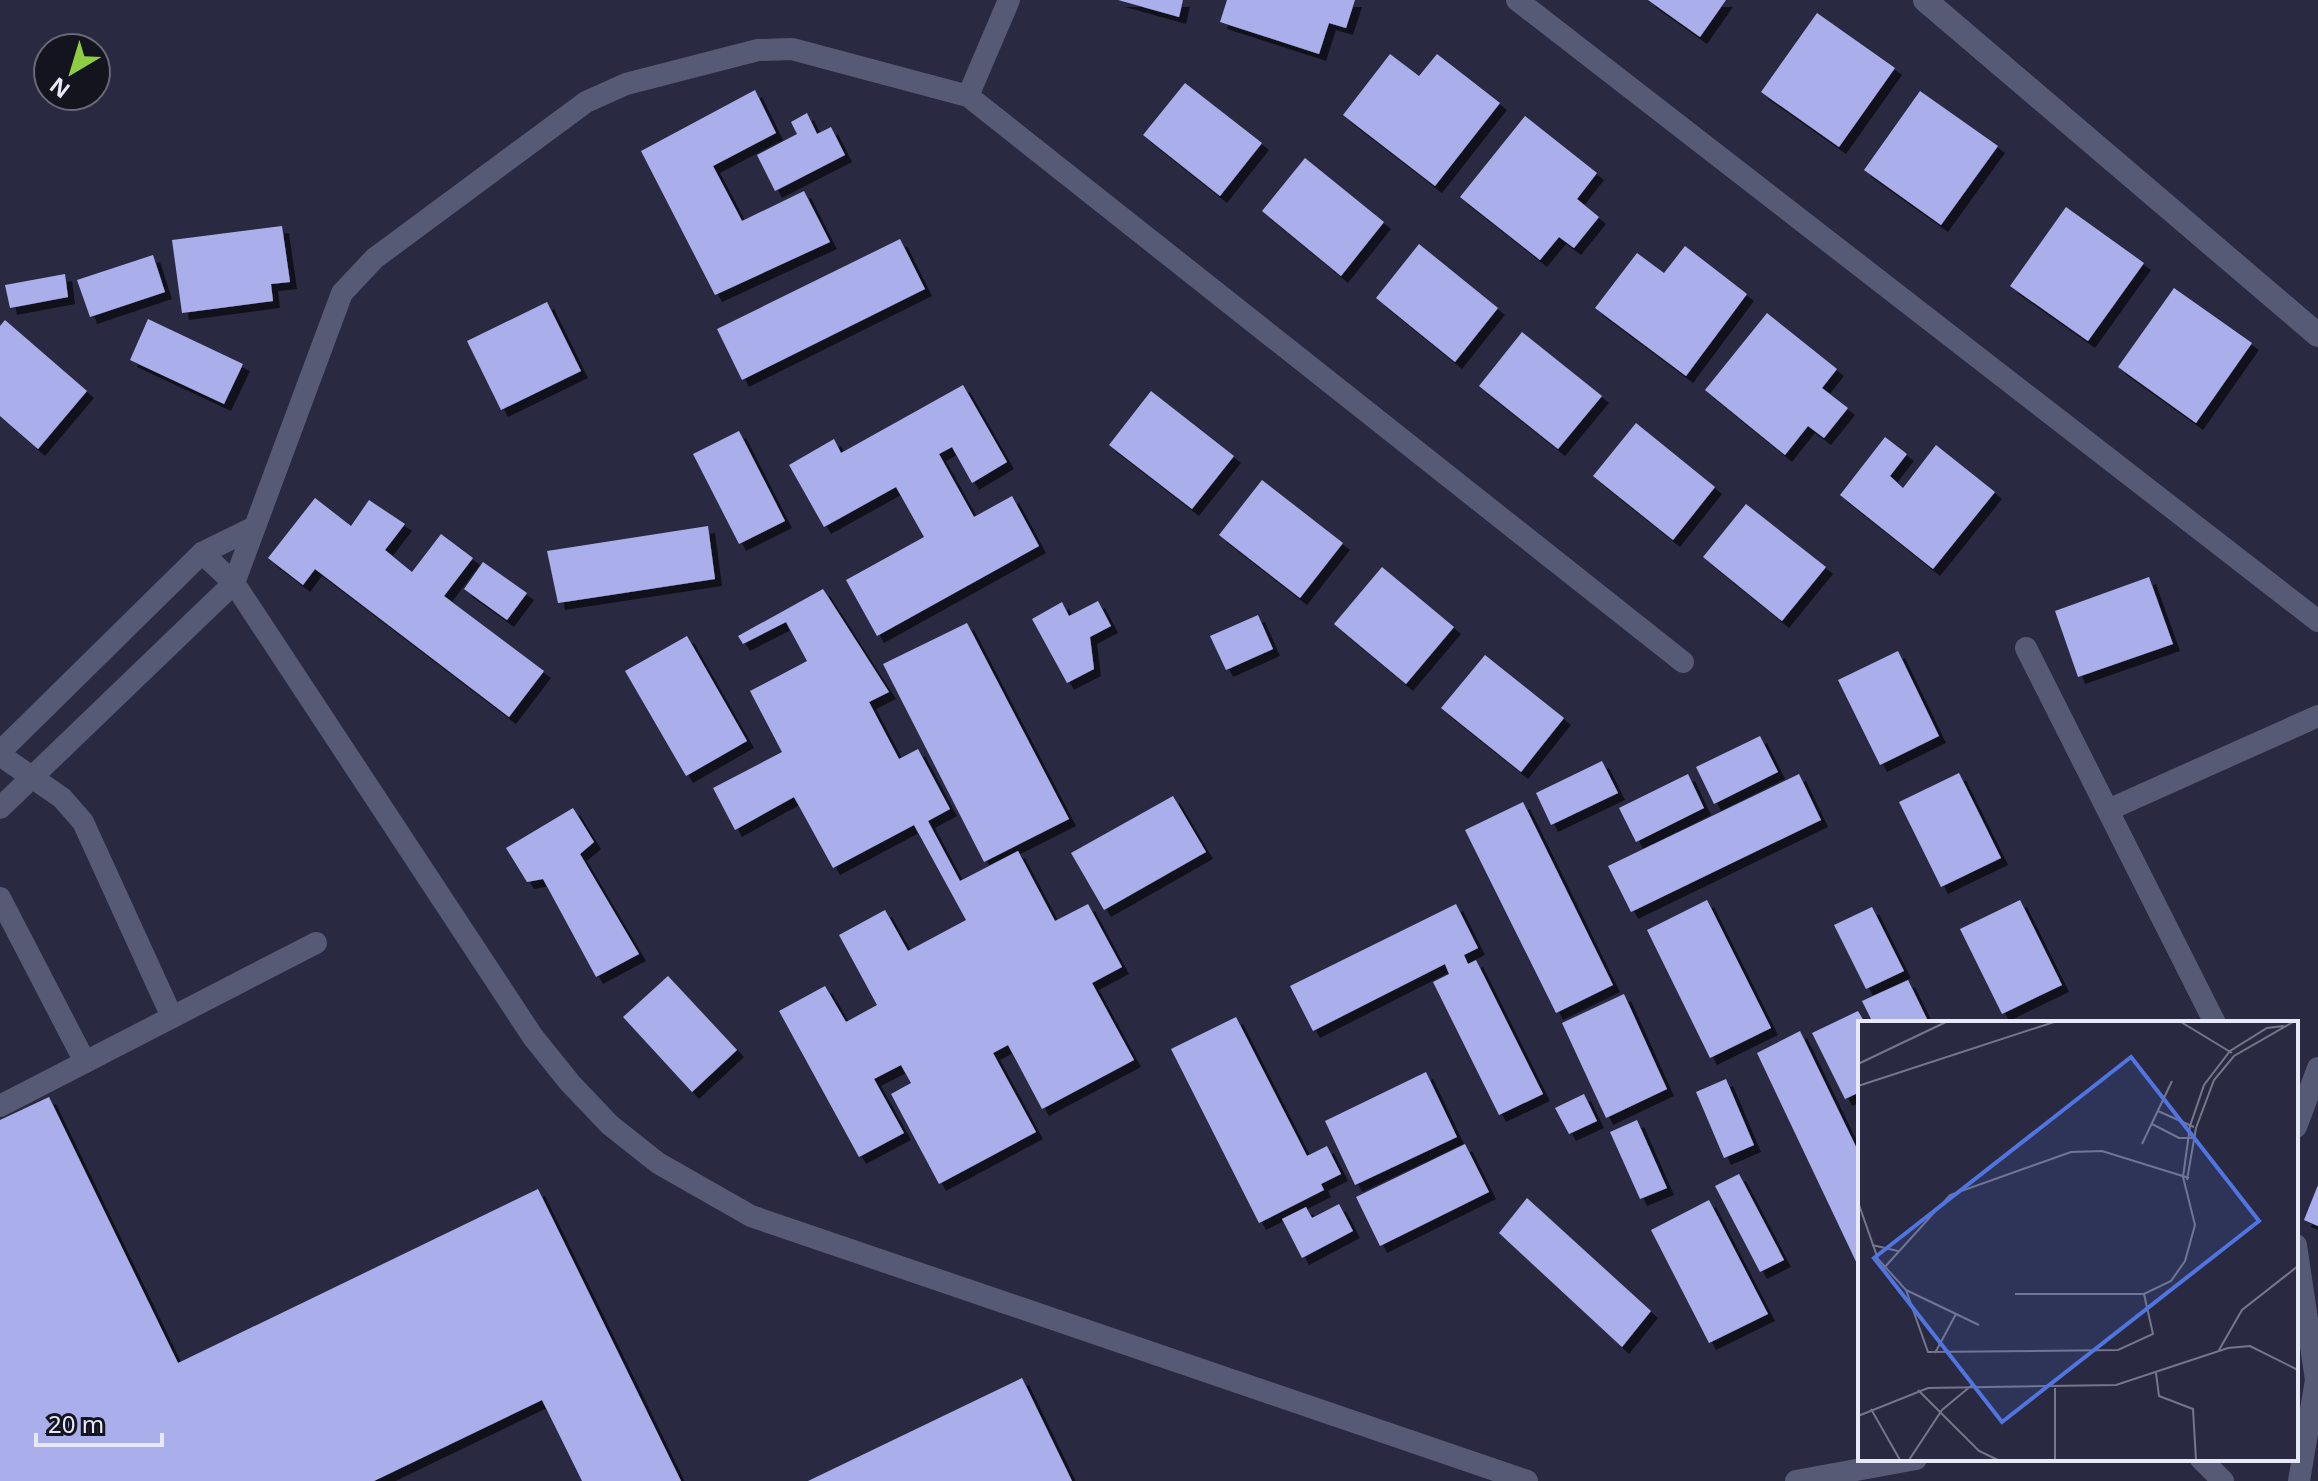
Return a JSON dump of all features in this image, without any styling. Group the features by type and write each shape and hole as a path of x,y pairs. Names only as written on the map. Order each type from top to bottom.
{"street":[{"path":"1925,0 2318,335"}],"lane":[{"path":"968,96 1009,0"},
{"path":"1517,0 2318,621"},
{"path":"0,808 35,778 234,583 342,293 375,258 586,102 626,84 743,53 792,49 968,96 1683,662"},
{"path":"172,1017 83,822 73,808 0,754 202,553 253,528"},
{"path":"202,553 234,583 533,1037 610,1125 658,1163 709,1195 751,1216 1527,1481"},
{"path":"2026,648 2214,1021"},
{"path":"2108,810 2318,716"},
{"path":"0,898 85,1062"},
{"path":"0,1106 316,943"},
{"path":"2298,1122 2318,1068"},
{"path":"2298,1272 2306,1382 2299,1481"},
{"path":"1796,1481 1905,1461"},
{"path":"2203,1461 2223,1481"}],"building":[{"path":"1118,0 1183,0 1179,17"},
{"path":"1227,0 1355,0 1346,28 1329,23 1319,54 1220,22"},
{"path":"1648,0 1726,0 1700,37"},
{"path":"1817,13 1895,68 1839,147 1761,92"},
{"path":"1390,54 1419,76 1437,54 1500,103 1435,186 1343,115"},
{"path":"1185,83 1262,143 1220,196 1143,135"},
{"path":"755,90 776,133 713,166 742,221 804,191 830,242 715,295 641,151"},
{"path":"1920,91 1998,146 1941,225 1864,170"},
{"path":"807,113 817,134 831,127 845,155 775,191 757,155 797,134 791,122"},
{"path":"1525,116 1597,173 1577,199 1599,217 1574,248 1559,237 1540,260 1460,197"},
{"path":"1305,158 1384,222 1341,276 1262,211"},
{"path":"2066,207 2144,263 2088,341 2010,286"},
{"path":"282,226 290,282 271,284 273,301 182,313 172,240"},
{"path":"900,239 925,289 742,380 717,329"},
{"path":"1419,244 1498,308 1455,362 1376,298"},
{"path":"1685,246 1747,294 1686,376 1595,308 1637,253 1664,273"},
{"path":"153,255 165,292 90,317 77,280"},
{"path":"65,274 68,297 10,308 5,285"},
{"path":"2174,288 2252,343 2196,423 2118,367"},
{"path":"547,302 581,371 501,410 467,341"},
{"path":"1767,313 1837,369 1822,388 1848,408 1824,438 1808,426 1785,455 1705,390"},
{"path":"148,319 243,364 224,404 130,360"},
{"path":"5,320 87,391 38,449 0,416 0,326"},
{"path":"1522,332 1602,396 1558,449 1479,386"},
{"path":"963,385 1007,462 972,483 952,447 939,454 974,517 1012,496 1039,546 877,636 846,580 924,537 896,487 824,527 789,465 834,439 841,453"},
{"path":"1151,391 1234,456 1192,509 1109,445"},
{"path":"1636,423 1715,487 1673,540 1593,476"},
{"path":"739,431 785,521 739,544 693,454"},
{"path":"1885,437 1907,454 1890,476 1903,488 1936,445 1995,492 1933,569 1840,495"},
{"path":"1262,480 1343,543 1300,598 1219,535"},
{"path":"315,498 351,526 369,500 405,524 385,550 412,572 441,534 473,558 444,596 544,671 509,717 315,569 303,585 268,558"},
{"path":"1746,504 1826,567 1782,621 1703,557"},
{"path":"708,526 715,579 558,603 547,551"},
{"path":"483,562 527,593 507,620 464,589"},
{"path":"1382,567 1454,627 1406,684 1334,624"},
{"path":"2149,577 2173,644 2078,677 2055,611"},
{"path":"823,589 889,692 869,702 899,759 918,749 950,809 928,821 960,881 1018,851 1055,921 1088,904 1122,967 1092,983 1134,1060 1042,1109 1008,1045 993,1053 1036,1132 939,1184 891,1094 911,1083 901,1065 874,1079 904,1133 859,1157 779,1011 825,986 846,1022 877,1005 839,935 885,910 908,951 966,920 914,825 833,868 794,797 735,830 713,788 782,752 750,691 807,661 786,622 743,644 738,636"},
{"path":"1098,601 1111,626 1090,637 1094,669 1067,683 1032,619 1062,602 1069,616"},
{"path":"1258,615 1273,649 1226,670 1210,636"},
{"path":"967,623 1069,819 984,862 883,664"},
{"path":"687,636 747,741 686,776 625,671"},
{"path":"1898,651 1939,736 1880,765 1838,680"},
{"path":"1485,655 1564,718 1521,772 1441,708"},
{"path":"1760,736 1778,772 1714,804 1696,767"},
{"path":"1602,761 1618,793 1551,825 1536,793"},
{"path":"1959,773 2001,858 1941,887 1899,802"},
{"path":"1688,774 1704,808 1636,842 1619,808"},
{"path":"1799,774 1821,820 1631,912 1608,866"},
{"path":"1173,796 1206,852 1104,910 1071,853"},
{"path":"1523,802 1613,985 1556,1013 1465,830"},
{"path":"573,808 594,842 580,854 639,954 596,977 543,879 527,882 506,848"},
{"path":"1707,900 1771,1028 1710,1058 1647,930"},
{"path":"2020,900 2062,985 2002,1014 1960,929"},
{"path":"1456,904 1478,948 1464,955 1468,964 1476,960 1543,1094 1499,1115 1433,982 1449,974 1445,964 1313,1031 1290,986"},
{"path":"1872,907 1904,971 1866,989 1834,925"},
{"path":"668,976 737,1050 692,1092 623,1017"},
{"path":"1908,980 1928,1021 1872,1021 1862,1001"},
{"path":"1624,994 1667,1089 1606,1118 1562,1023"},
{"path":"1858,1011 1864,1021 1858,1021 1858,1093 1845,1099 1812,1033"},
{"path":"1236,1017 1307,1156 1327,1146 1341,1174 1321,1184 1324,1190 1259,1223 1171,1049"},
{"path":"1800,1031 1858,1151 1858,1266 1757,1053"},
{"path":"1426,1072 1457,1137 1355,1185 1325,1121"},
{"path":"1726,1079 1754,1145 1724,1158 1696,1092"},
{"path":"1584,1094 1597,1121 1569,1134 1555,1108"},
{"path":"49,1097 178,1363 538,1189 681,1481 582,1481 542,1400 374,1481 0,1481 0,1120"},
{"path":"1637,1120 1667,1188 1640,1199 1610,1132"},
{"path":"1465,1144 1489,1192 1380,1246 1356,1197"},
{"path":"1739,1174 1784,1260 1760,1272 1715,1186"},
{"path":"2318,1185 2318,1226 2304,1220"},
{"path":"1527,1198 1651,1311 1622,1347 1499,1233"},
{"path":"1709,1200 1768,1314 1709,1343 1651,1230"},
{"path":"1339,1204 1353,1231 1302,1258 1282,1219 1306,1207 1312,1218"},
{"path":"1022,1378 1072,1481 808,1481"}]}
